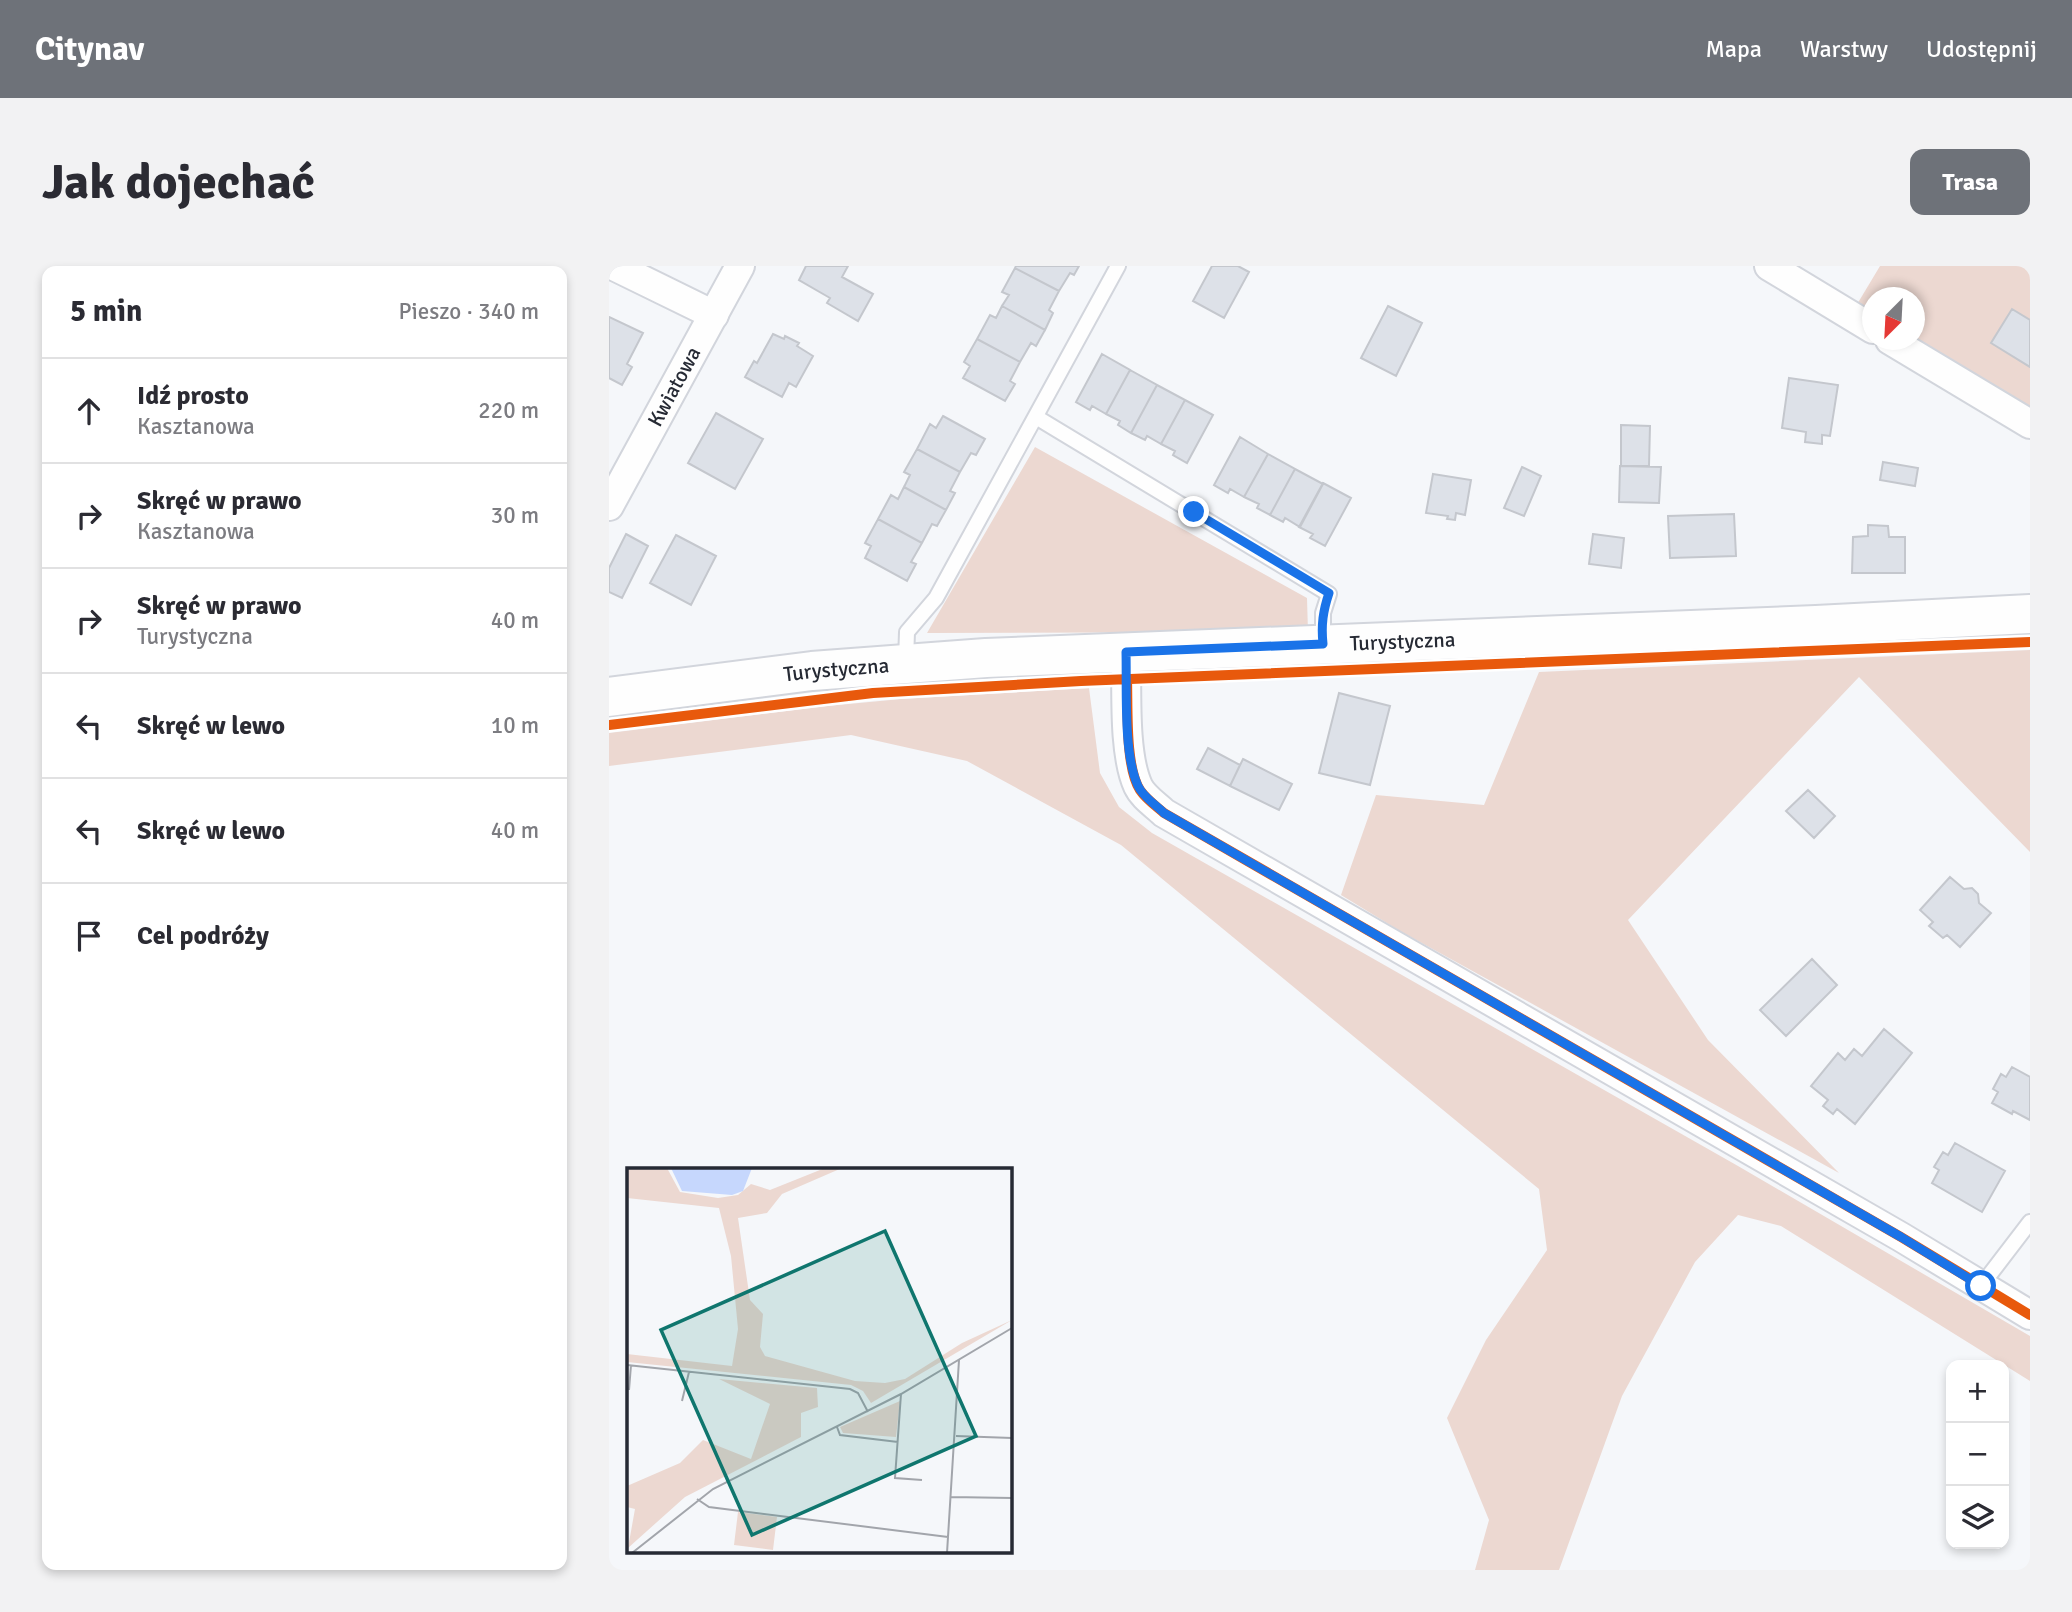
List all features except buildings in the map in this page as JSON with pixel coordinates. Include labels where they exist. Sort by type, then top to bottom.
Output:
[{"type":"main road","name":"Turystyczna","points":[[609,697],[812,671],[906,663],[2030,614]]},
{"type":"street","points":[[614,266],[714,315]]},
{"type":"street","name":"Kwiatowa","points":[[609,506],[740,266]]},
{"type":"street","points":[[1769,266],[1862,322]]},
{"type":"street","points":[[1907,350],[2030,424]]},
{"type":"street","points":[[1126,652],[1128,738],[1138,788],[1164,813],[1889,1230],[2030,1315]]},
{"type":"lane","points":[[906,663],[907,632],[936,598],[1118,266]]},
{"type":"lane","points":[[1036,417],[1329,593],[1321,626],[1323,644]]},
{"type":"lane","points":[[1981,1286],[2030,1222]]},
{"type":"shaded area","points":[[1880,266],[2030,266],[2030,411],[1925,346],[1925,287],[1867,287]]},
{"type":"shaded area","points":[[1862,296],[1862,310],[1856,306]]},
{"type":"shaded area","points":[[1035,447],[1307,598],[1308,632],[927,633]]},
{"type":"shaded area","points":[[2030,650],[2030,852],[1859,677],[1628,920],[1708,1040],[1839,1173],[1400,931],[1341,895],[1376,795],[1484,805],[1539,672]]},
{"type":"shaded area","points":[[1089,688],[1100,773],[1119,807],[1152,833],[1738,1166],[2030,1336],[2030,1381],[2009,1368],[2009,1360],[1996,1360],[1781,1226],[1738,1215],[1695,1262],[1622,1396],[1559,1570],[1475,1570],[1489,1520],[1447,1418],[1486,1340],[1547,1250],[1539,1189],[1121,845],[967,761],[851,735],[609,766],[609,733],[901,699]]},
{"type":"cycle path","points":[[609,725],[873,693],[1081,681],[2030,642]]},
{"type":"cycle path","points":[[1127,679],[1128,736],[1135,780],[1142,793],[1164,813],[1901,1237],[2030,1315]]},
{"type":"route","points":[[1194,512],[1329,593],[1321,626],[1323,644],[1126,652],[1128,738],[1138,788],[1145,796],[1164,813],[1901,1237],[1981,1286]]}]
